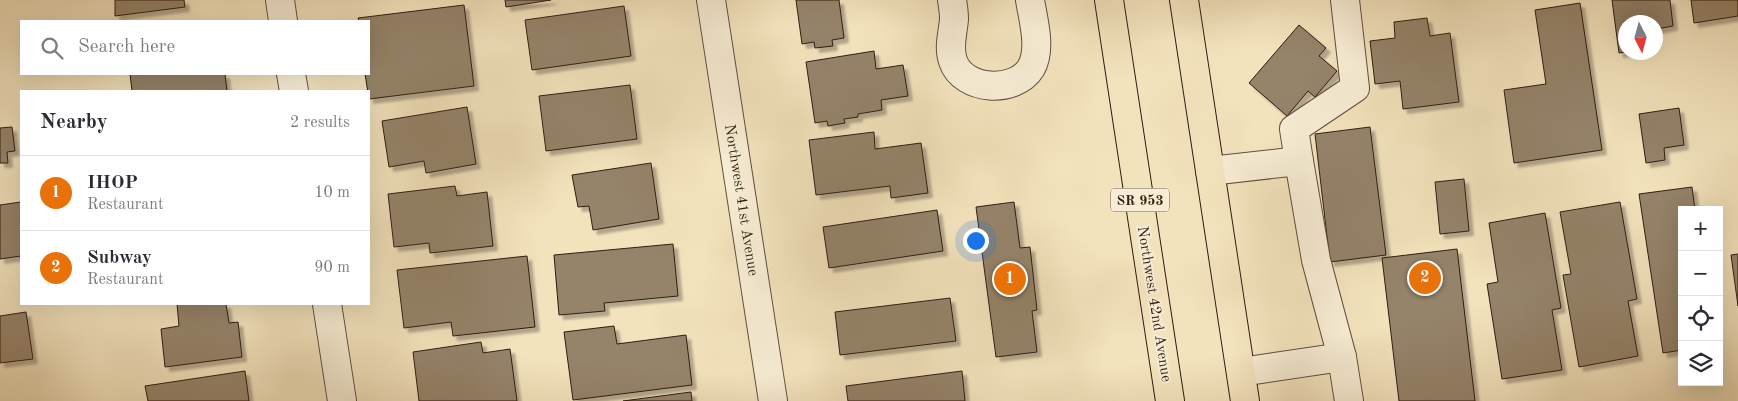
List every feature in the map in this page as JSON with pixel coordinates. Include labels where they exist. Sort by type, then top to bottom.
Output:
[{"type":"main road","name":"Northwest 42nd Avenue","points":[[1108,0],[1170,401]]},
{"type":"main road","points":[[1184,0],[1245,401]]},
{"type":"street","points":[[280,0],[283,20]]},
{"type":"street","name":"Northwest 41st Avenue","points":[[711,0],[773,401]]},
{"type":"street","points":[[952,0],[954,18],[951,43],[953,61],[962,76],[976,84],[1001,86],[1020,79],[1032,67],[1036,51],[1030,0]]},
{"type":"street","points":[[1345,0],[1355,88],[1294,129],[1316,260],[1342,357],[1349,401]]},
{"type":"street","points":[[291,75],[294,90]]},
{"type":"street","points":[[1210,171],[1299,161]]},
{"type":"street","points":[[327,305],[342,401]]},
{"type":"street","points":[[1241,372],[1342,357]]},
{"type":"building","points":[[115,0],[184,0],[185,7],[115,16]]},
{"type":"building","points":[[505,0],[551,0],[506,7]]},
{"type":"building","points":[[796,0],[839,0],[844,38],[832,40],[833,46],[815,48],[814,42],[802,44]]},
{"type":"building","points":[[1612,0],[1670,0],[1673,26],[1663,28],[1663,15],[1618,15],[1618,45]]},
{"type":"building","points":[[1691,0],[1738,0],[1738,16],[1694,23]]},
{"type":"building","points":[[1580,3],[1602,150],[1514,163],[1504,90],[1546,84],[1535,10]]},
{"type":"building","points":[[464,5],[474,86],[370,99],[370,90],[368,90],[365,75],[370,75],[370,20],[359,20],[358,18]]},
{"type":"building","points":[[624,6],[631,56],[532,70],[525,20]]},
{"type":"building","points":[[1427,18],[1430,36],[1450,33],[1459,102],[1403,109],[1400,81],[1375,84],[1370,41],[1395,38],[1394,22]]},
{"type":"building","points":[[1299,25],[1326,48],[1319,56],[1337,71],[1315,97],[1308,91],[1287,116],[1249,83]]},
{"type":"building","points":[[874,51],[876,69],[903,65],[908,96],[881,100],[882,110],[858,114],[858,117],[844,119],[845,123],[828,126],[827,121],[815,123],[806,62]]},
{"type":"building","points":[[130,75],[225,75],[227,90],[132,90]]},
{"type":"building","points":[[630,85],[637,139],[546,151],[539,96]]},
{"type":"building","points":[[467,107],[476,164],[426,173],[424,161],[389,167],[382,121]]},
{"type":"building","points":[[1679,108],[1684,145],[1664,148],[1665,160],[1646,163],[1639,114]]},
{"type":"building","points":[[12,127],[15,151],[7,152],[8,163],[0,163],[0,128]]},
{"type":"building","points":[[1370,127],[1386,255],[1330,262],[1315,134]]},
{"type":"building","points":[[874,132],[875,149],[921,143],[928,193],[891,198],[890,186],[816,195],[809,140]]},
{"type":"building","points":[[651,163],[659,219],[593,230],[589,206],[578,207],[572,175]]},
{"type":"building","points":[[1464,179],[1469,231],[1440,234],[1435,182]]},
{"type":"building","points":[[455,186],[457,196],[487,192],[493,246],[430,253],[429,243],[394,247],[388,194]]},
{"type":"building","points":[[1692,187],[1694,206],[1678,206],[1678,351],[1663,353],[1639,194]]},
{"type":"building","points":[[20,202],[20,256],[0,259],[0,205]]},
{"type":"building","points":[[1014,202],[1020,248],[1030,247],[1037,310],[1032,311],[1037,352],[996,357],[976,207]]},
{"type":"building","points":[[1620,202],[1637,299],[1628,301],[1638,356],[1579,367],[1563,275],[1571,274],[1560,212]]},
{"type":"building","points":[[937,210],[943,251],[829,268],[823,227]]},
{"type":"building","points":[[1545,213],[1561,308],[1552,310],[1562,370],[1502,379],[1487,284],[1498,282],[1489,223]]},
{"type":"building","points":[[673,244],[678,296],[604,303],[605,311],[559,315],[554,255]]},
{"type":"building","points":[[1457,249],[1475,401],[1399,401],[1382,258]]},
{"type":"building","points":[[1738,254],[1738,306],[1731,255]]},
{"type":"building","points":[[527,256],[535,327],[453,336],[451,322],[404,328],[397,270]]},
{"type":"building","points":[[950,298],[956,341],[840,355],[835,312]]},
{"type":"building","points":[[177,305],[226,305],[229,323],[238,322],[242,357],[165,367],[161,329],[179,326]]},
{"type":"building","points":[[26,312],[33,359],[0,363],[0,316]]},
{"type":"building","points":[[614,326],[617,344],[686,335],[692,385],[573,400],[564,332]]},
{"type":"building","points":[[481,342],[483,353],[510,349],[517,401],[419,401],[413,352]]},
{"type":"building","points":[[245,371],[249,401],[148,401],[145,386]]},
{"type":"building","points":[[962,371],[965,401],[848,401],[846,386]]},
{"type":"building","points":[[691,392],[692,401],[623,401]]},
{"type":"place","name":"Subway","points":[[1425,278]]},
{"type":"place","name":"IHOP","points":[[1010,279]]}]
